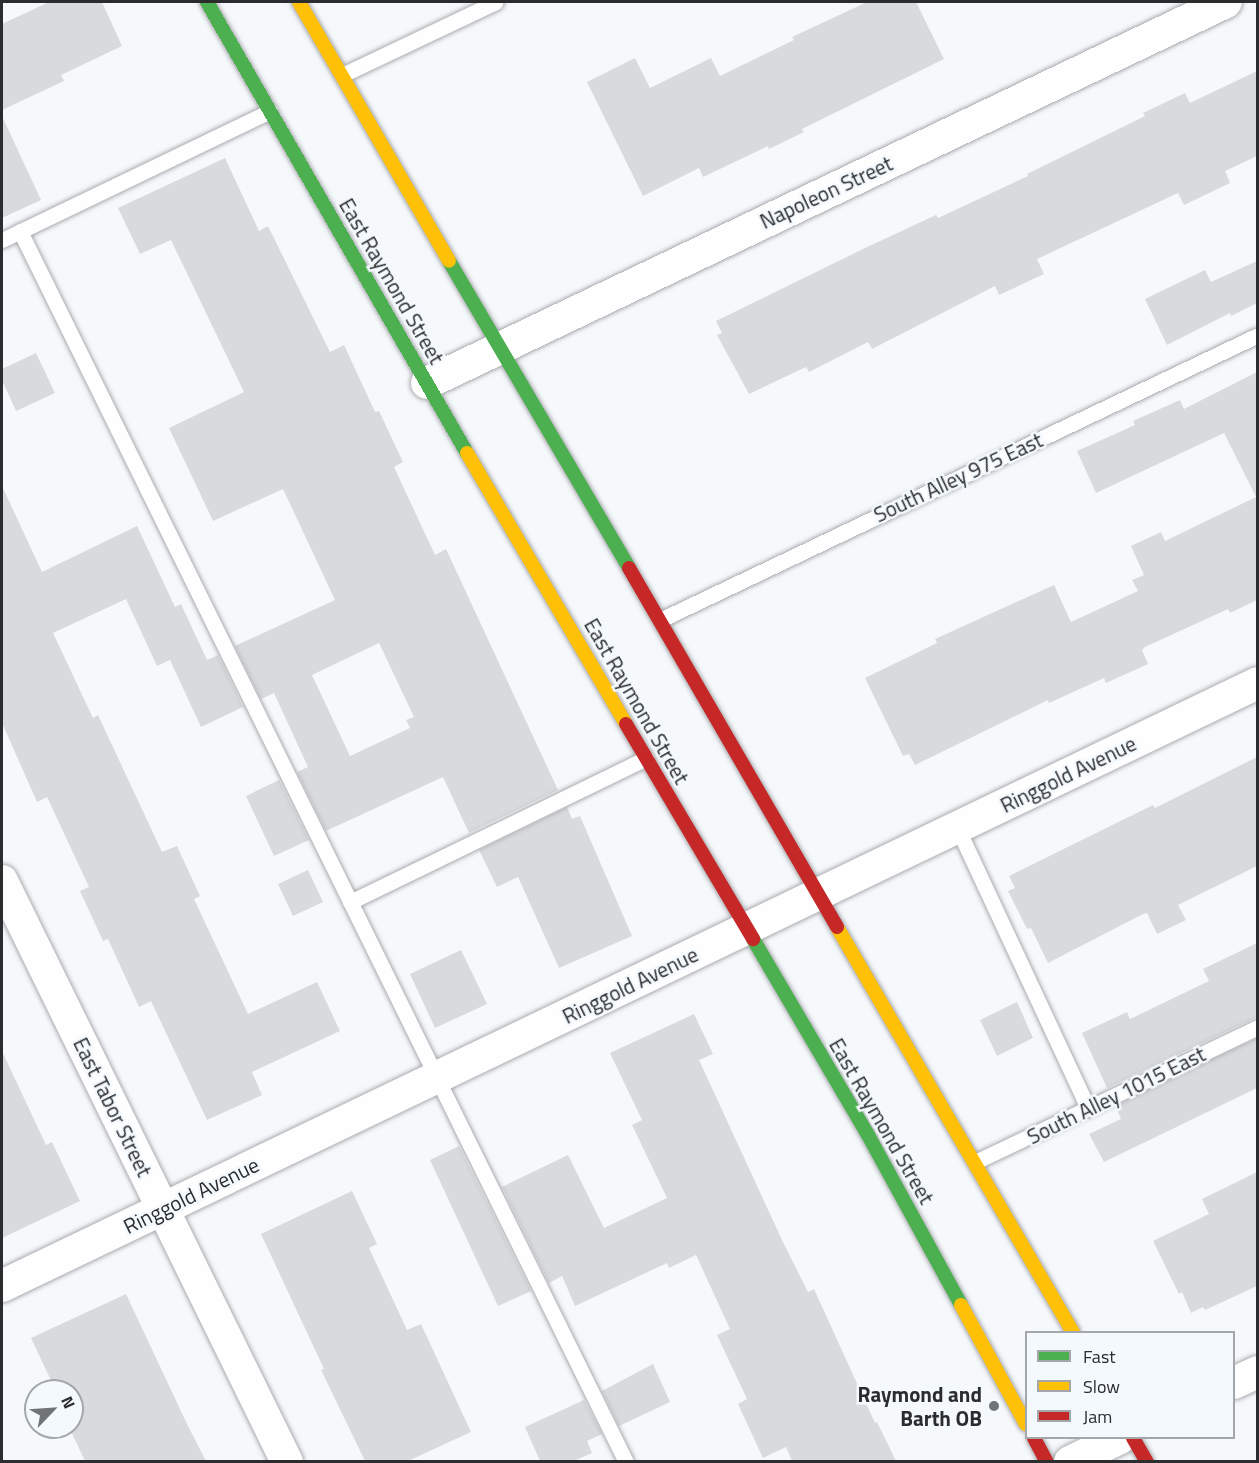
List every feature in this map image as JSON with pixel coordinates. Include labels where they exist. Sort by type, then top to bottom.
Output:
[{"type":"main road","name":"East Raymond Street","points":[[207,2],[746,930],[868,1134],[1025,1422]]},
{"type":"main road","points":[[299,2],[1072,1331]]},
{"type":"main road","points":[[1035,1439],[1047,1461]]},
{"type":"main road","points":[[1134,1439],[1147,1461]]},
{"type":"street","name":"Napoleon Street","points":[[427,383],[1226,2]]},
{"type":"street","name":"Ringgold Avenue","points":[[2,1286],[1257,683]]},
{"type":"street","name":"East Tabor Street","points":[[2,881],[287,1461]]},
{"type":"street","points":[[1235,1382],[1257,1372]]},
{"type":"street","points":[[1070,1461],[1116,1439]]},
{"type":"lane","points":[[342,75],[496,2]]},
{"type":"lane","points":[[2,240],[270,111]]},
{"type":"lane","points":[[20,231],[626,1461]]},
{"type":"lane","name":"South Alley 975 East","points":[[660,620],[1257,335]]},
{"type":"lane","points":[[350,902],[646,758]]},
{"type":"lane","points":[[957,827],[1088,1108]]},
{"type":"lane","name":"South Alley 1015 East","points":[[975,1162],[1257,1027]]},
{"type":"building","points":[[49,2],[102,2],[122,46],[61,75],[64,81],[2,110],[2,24]]},
{"type":"building","points":[[867,2],[916,2],[944,59],[802,129],[804,132],[769,149],[768,146],[703,177],[699,168],[643,196],[587,82],[635,58],[650,88],[711,58],[720,76],[794,40],[792,37]]},
{"type":"building","points":[[1257,71],[1257,156],[1225,171],[1230,183],[1184,205],[1178,193],[1037,259],[1044,274],[999,295],[995,286],[872,349],[868,342],[809,372],[806,367],[749,394],[717,335],[722,333],[716,321],[936,215],[938,218],[1028,176],[1027,174],[1145,116],[1143,113],[1185,93],[1190,103]]},
{"type":"building","points":[[2,116],[41,200],[2,218]]},
{"type":"building","points":[[225,158],[259,231],[268,226],[330,352],[344,345],[375,412],[379,411],[403,462],[394,467],[435,555],[446,549],[558,790],[469,833],[443,777],[326,831],[297,772],[308,767],[274,693],[261,699],[235,646],[335,600],[283,489],[213,521],[169,428],[244,392],[171,240],[140,254],[118,208]],"holes":[[[379,643],[414,717],[406,720],[410,728],[350,756],[312,675]]]},
{"type":"building","points":[[1257,261],[1257,303],[1231,316],[1230,313],[1167,345],[1145,299],[1205,270],[1211,282]]},
{"type":"building","points":[[36,353],[55,393],[16,411],[2,380],[2,369]]},
{"type":"building","points":[[1257,372],[1257,600],[1230,613],[1228,609],[1145,647],[1142,650],[1148,664],[1106,683],[1104,678],[1049,703],[1048,700],[915,765],[909,754],[903,756],[865,678],[937,643],[935,639],[1054,585],[1071,622],[1138,591],[1132,580],[1144,575],[1131,546],[1161,532],[1165,541],[1256,497],[1224,433],[1096,493],[1077,451],[1135,425],[1133,421],[1180,400],[1184,409]]},
{"type":"building","points":[[2,486],[42,572],[137,526],[175,607],[181,604],[207,660],[218,655],[243,707],[201,727],[170,660],[157,666],[126,599],[53,633],[93,718],[98,715],[162,852],[177,846],[200,896],[194,899],[248,1014],[317,982],[340,1031],[252,1072],[262,1095],[207,1120],[151,1001],[139,1007],[108,939],[103,941],[80,891],[89,887],[47,797],[37,802],[2,723]]},
{"type":"building","points":[[1257,757],[1257,866],[1178,905],[1186,920],[1157,934],[1147,913],[1143,914],[1048,963],[1031,928],[1027,929],[1008,891],[1015,888],[1009,876],[1153,805],[1155,808]]},
{"type":"building","points":[[279,780],[309,840],[274,856],[246,796]]},
{"type":"building","points":[[567,807],[572,819],[580,816],[632,936],[559,968],[518,877],[497,887],[479,850]]},
{"type":"building","points":[[308,870],[323,902],[293,916],[278,884]]},
{"type":"building","points":[[1257,943],[1257,1017],[1107,1088],[1082,1033],[1127,1012],[1130,1019],[1209,981],[1203,969]]},
{"type":"building","points":[[461,950],[487,1004],[435,1028],[410,974]]},
{"type":"building","points":[[1017,1002],[1033,1038],[997,1056],[980,1020]]},
{"type":"building","points":[[694,1014],[713,1054],[699,1060],[782,1240],[808,1292],[814,1289],[875,1423],[877,1422],[896,1461],[792,1461],[786,1447],[763,1458],[738,1404],[747,1399],[717,1335],[730,1329],[696,1255],[669,1268],[667,1263],[575,1306],[562,1276],[549,1283],[502,1187],[568,1155],[604,1228],[667,1198],[632,1125],[642,1120],[610,1053]]},
{"type":"building","points":[[1257,1038],[1257,1088],[1104,1162],[1089,1134],[1121,1119],[1115,1106]]},
{"type":"building","points":[[2,1051],[46,1145],[52,1142],[80,1201],[2,1238]]},
{"type":"building","points":[[459,1146],[531,1291],[498,1306],[430,1160]]},
{"type":"building","points":[[1257,1172],[1257,1286],[1205,1310],[1203,1307],[1191,1313],[1182,1292],[1179,1294],[1153,1241],[1209,1214],[1202,1199]]},
{"type":"building","points":[[352,1191],[377,1244],[369,1248],[407,1330],[421,1324],[471,1432],[408,1461],[365,1461],[321,1370],[324,1369],[261,1234]]},
{"type":"building","points":[[126,1294],[206,1461],[85,1461],[75,1439],[84,1439],[84,1379],[50,1379],[31,1338]]},
{"type":"building","points":[[653,1364],[670,1402],[619,1426],[602,1391]]},
{"type":"building","points":[[584,1400],[602,1434],[587,1441],[592,1453],[574,1461],[540,1461],[525,1427]]},
{"type":"traffic: fast","points":[[207,2],[467,453]]},
{"type":"traffic: fast","points":[[449,261],[629,568]]},
{"type":"traffic: fast","points":[[753,939],[868,1135],[961,1305]]},
{"type":"traffic: slow","points":[[299,2],[449,261]]},
{"type":"traffic: slow","points":[[467,453],[626,724]]},
{"type":"traffic: slow","points":[[837,927],[1072,1331]]},
{"type":"traffic: slow","points":[[961,1305],[1025,1422]]},
{"type":"traffic: jam","points":[[629,568],[837,927]]},
{"type":"traffic: jam","points":[[626,724],[753,939]]},
{"type":"traffic: jam","points":[[1035,1439],[1047,1462]]},
{"type":"traffic: jam","points":[[1134,1439],[1147,1462]]},
{"type":"place","name":"Raymond and Barth OB","points":[[994,1406]]}]
